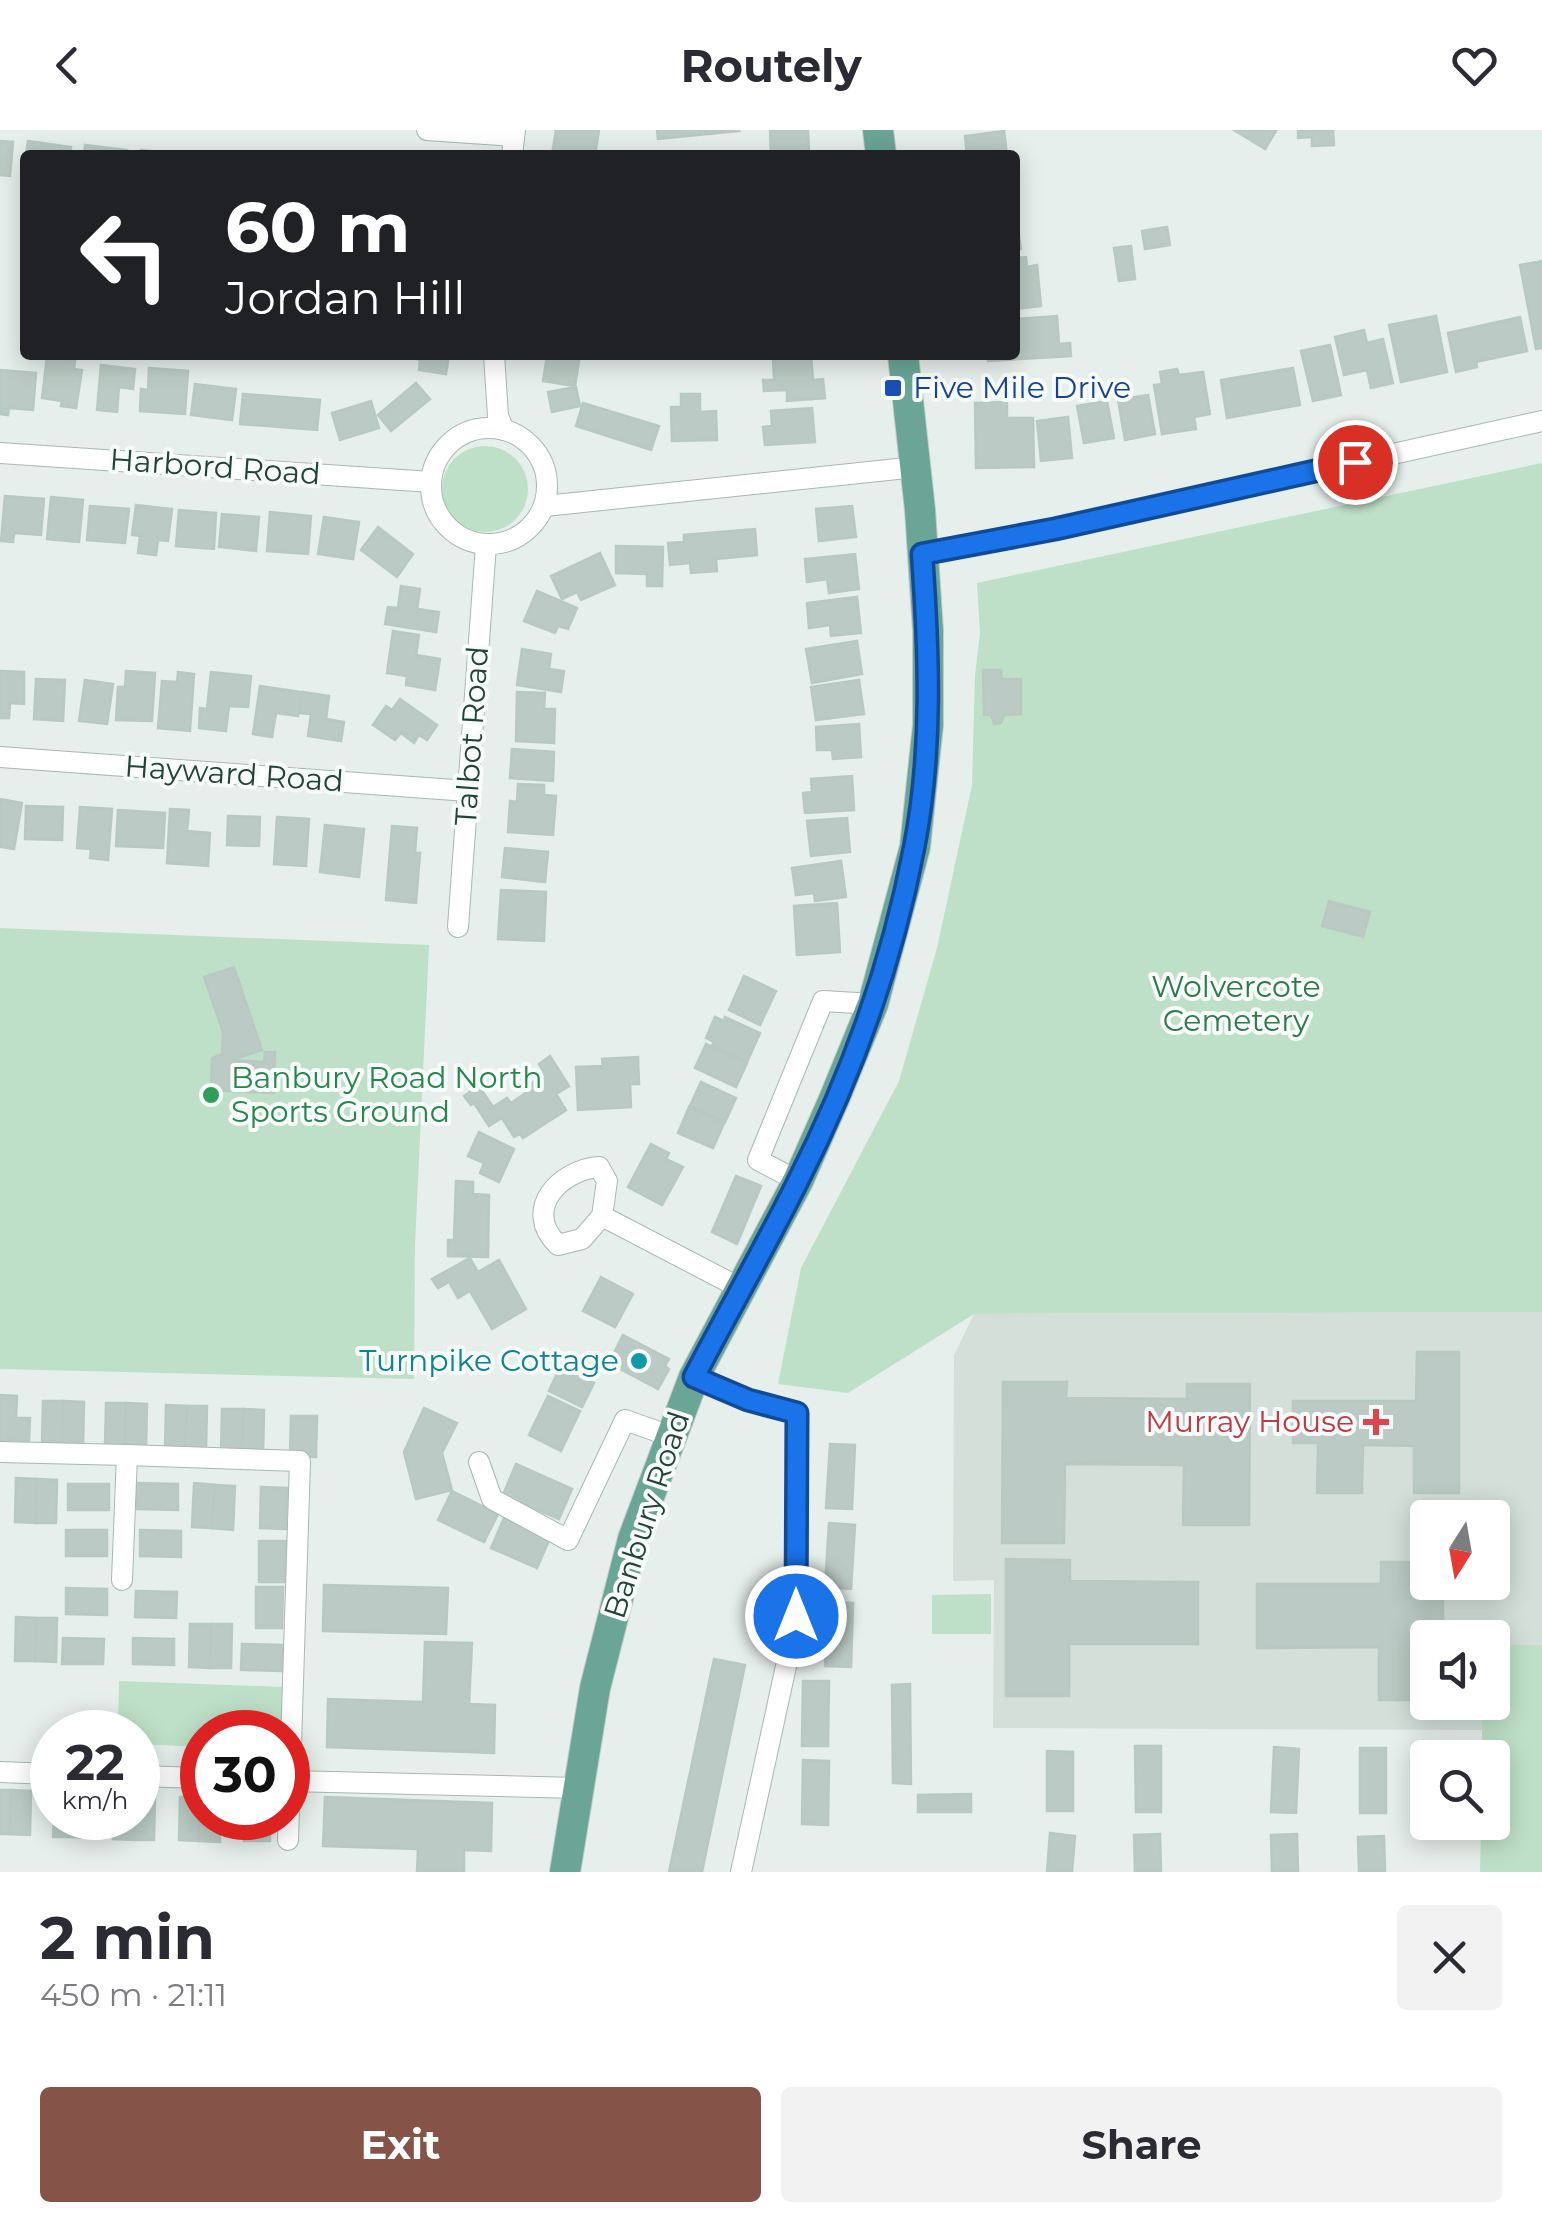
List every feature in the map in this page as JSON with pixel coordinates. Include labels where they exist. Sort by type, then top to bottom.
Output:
[{"type":"main road","name":"Banbury Road","points":[[565,1872],[599,1669],[633,1539],[694,1377],[798,1181],[873,1004],[917,830],[928,725],[928,632],[905,360]]},
{"type":"street","points":[[426,130],[514,140]]},
{"type":"street","points":[[494,360],[498,416],[504,430]]},
{"type":"street","points":[[922,554],[1055,529],[1542,421]]},
{"type":"street","points":[[476,430],[504,430],[524,439],[538,455],[548,482],[544,506],[524,534],[506,542],[486,544],[461,538],[446,526],[436,510],[430,482],[440,455],[456,438],[476,430]]},
{"type":"street","name":"Harbord Road","points":[[0,453],[430,482]]},
{"type":"street","points":[[544,506],[916,467]]},
{"type":"street","name":"Talbot Road","points":[[458,927],[486,544]]},
{"type":"street","name":"Hayward Road","points":[[0,758],[468,791]]},
{"type":"street","points":[[798,1181],[758,1160],[823,1001],[873,1004]]},
{"type":"street","points":[[602,1216],[740,1288]]},
{"type":"street","points":[[694,1377],[748,1400],[797,1413],[796,1616],[741,1872]]},
{"type":"street","points":[[478,1462],[492,1499],[568,1540],[625,1420],[670,1436]]},
{"type":"street","points":[[0,1452],[300,1461],[291,1710]]},
{"type":"street","points":[[122,1580],[126,1455]]},
{"type":"street","points":[[0,1772],[30,1773]]},
{"type":"street","points":[[310,1781],[578,1788]]},
{"type":"shaded area","points":[[1542,1312],[1542,1645],[1510,1645],[1510,1620],[1410,1620],[1410,1720],[1482,1720],[1482,1730],[993,1728],[994,1580],[953,1581],[954,1355],[974,1314]]},
{"type":"green space","points":[[485,446],[515,459],[528,489],[515,519],[485,532],[455,519],[442,489],[455,459]]},
{"type":"green space","name":"Wolvercote Cemetery","points":[[1542,463],[1542,1312],[974,1314],[848,1393],[778,1384],[801,1268],[899,1081],[937,948],[972,785],[980,633],[977,583]]},
{"type":"green space","name":"Banbury Road North Sports Ground","points":[[0,928],[429,945],[415,1245],[414,1379],[0,1369]]},
{"type":"green space","points":[[991,1594],[991,1634],[932,1634],[932,1595]]},
{"type":"green space","points":[[1510,1645],[1542,1645],[1542,1872],[1480,1872],[1481,1840],[1510,1840],[1510,1740],[1482,1740],[1482,1720],[1510,1720]]},
{"type":"green space","points":[[119,1681],[286,1687],[285,1710],[180,1710],[180,1746],[160,1745],[160,1710],[118,1710]]},
{"type":"building","points":[[556,130],[599,130],[596,150],[553,150]]},
{"type":"building","points":[[657,130],[738,130],[739,131],[658,139]]},
{"type":"building","points":[[770,130],[808,130],[809,150],[771,150]]},
{"type":"building","points":[[1234,130],[1274,130],[1276,131],[1265,149]]},
{"type":"building","points":[[1298,130],[1333,130],[1334,145],[1312,146],[1312,137],[1298,138]]},
{"type":"building","points":[[1004,131],[1006,150],[966,150],[965,136]]},
{"type":"building","points":[[0,141],[13,142],[10,176],[0,175]]},
{"type":"building","points":[[28,141],[71,147],[71,150],[27,150]]},
{"type":"building","points":[[85,145],[127,150],[84,150]]},
{"type":"building","points":[[1167,227],[1170,245],[1145,249],[1142,231]]},
{"type":"building","points":[[1131,246],[1135,279],[1119,281],[1114,248]]},
{"type":"building","points":[[1026,257],[1027,267],[1037,265],[1041,306],[1020,308],[1020,258]]},
{"type":"building","points":[[1542,261],[1542,348],[1536,349],[1520,265]]},
{"type":"building","points":[[1057,316],[1059,344],[1070,343],[1071,356],[1020,359],[1020,319]]},
{"type":"building","points":[[1436,316],[1447,372],[1401,382],[1389,325]]},
{"type":"building","points":[[1520,317],[1527,351],[1476,362],[1477,367],[1456,372],[1448,333]]},
{"type":"building","points":[[1364,330],[1367,343],[1383,339],[1393,383],[1371,388],[1367,370],[1344,375],[1335,337]]},
{"type":"building","points":[[1330,345],[1341,395],[1313,401],[1301,351]]},
{"type":"building","points":[[47,360],[75,360],[74,369],[82,370],[76,408],[42,398]]},
{"type":"building","points":[[420,360],[448,360],[446,374],[419,370]]},
{"type":"building","points":[[546,360],[579,360],[575,386],[543,381]]},
{"type":"building","points":[[773,360],[811,360],[813,380],[823,379],[825,398],[787,401],[787,390],[764,391],[763,380],[774,380]]},
{"type":"building","points":[[101,365],[135,369],[133,389],[119,387],[117,412],[97,410]]},
{"type":"building","points":[[149,368],[188,371],[185,414],[140,411],[141,389],[148,390]]},
{"type":"building","points":[[1293,368],[1300,405],[1227,418],[1221,380]]},
{"type":"building","points":[[1177,369],[1179,375],[1203,372],[1210,414],[1194,417],[1196,429],[1162,434],[1154,385],[1162,384],[1160,372]]},
{"type":"building","points":[[0,370],[36,373],[33,410],[9,408],[8,415],[0,414]]},
{"type":"building","points":[[416,383],[430,399],[391,431],[378,415]]},
{"type":"building","points":[[195,384],[236,389],[232,420],[191,415]]},
{"type":"building","points":[[576,387],[580,406],[552,412],[548,392]]},
{"type":"building","points":[[243,394],[320,400],[317,430],[240,424]]},
{"type":"building","points":[[681,394],[700,394],[700,412],[716,411],[717,440],[672,441],[671,407],[681,407]]},
{"type":"building","points":[[1148,395],[1155,434],[1125,440],[1118,400]]},
{"type":"building","points":[[371,401],[379,428],[340,440],[332,413]]},
{"type":"building","points":[[1107,401],[1114,438],[1084,443],[1077,406]]},
{"type":"building","points":[[1007,402],[1007,418],[1033,418],[1034,467],[976,468],[975,403]]},
{"type":"building","points":[[583,403],[659,426],[651,450],[576,426]]},
{"type":"building","points":[[812,408],[815,442],[765,445],[763,427],[772,426],[771,411]]},
{"type":"building","points":[[1068,417],[1072,458],[1041,461],[1037,421]]},
{"type":"building","points":[[5,496],[44,499],[41,535],[14,533],[13,542],[1,541]]},
{"type":"building","points":[[51,497],[83,500],[79,542],[47,539]]},
{"type":"building","points":[[136,505],[172,509],[168,541],[158,540],[156,555],[138,553],[140,536],[132,535]]},
{"type":"building","points":[[90,506],[129,509],[125,543],[87,540]]},
{"type":"building","points":[[852,506],[856,537],[819,541],[816,509]]},
{"type":"building","points":[[179,510],[216,513],[214,549],[176,546]]},
{"type":"building","points":[[270,512],[311,516],[308,554],[267,551]]},
{"type":"building","points":[[222,514],[259,517],[256,551],[219,547]]},
{"type":"building","points":[[324,517],[359,522],[353,559],[318,554]]},
{"type":"building","points":[[378,527],[413,554],[397,577],[361,550]]},
{"type":"building","points":[[755,529],[757,555],[716,559],[717,571],[691,573],[690,563],[670,565],[668,543],[684,542],[684,535]]},
{"type":"building","points":[[616,546],[663,547],[662,586],[647,586],[647,574],[616,573]]},
{"type":"building","points":[[600,553],[615,585],[581,600],[577,592],[562,599],[551,576]]},
{"type":"building","points":[[855,554],[859,589],[829,593],[827,579],[807,582],[805,559]]},
{"type":"building","points":[[401,586],[420,589],[417,609],[439,612],[436,632],[385,624],[388,607],[398,608]]},
{"type":"building","points":[[537,591],[577,608],[568,629],[558,626],[555,633],[524,621]]},
{"type":"building","points":[[857,597],[861,633],[831,636],[830,625],[809,628],[807,603]]},
{"type":"building","points":[[393,631],[419,635],[416,655],[440,659],[435,690],[406,685],[407,676],[387,673]]},
{"type":"building","points":[[857,641],[862,674],[812,683],[806,649]]},
{"type":"building","points":[[522,649],[551,654],[549,669],[564,671],[561,692],[517,685]]},
{"type":"building","points":[[983,670],[1001,670],[1002,679],[1021,679],[1021,714],[1004,715],[1001,723],[994,724],[991,715],[984,715]]},
{"type":"building","points":[[0,671],[24,672],[24,704],[10,703],[9,718],[0,718]]},
{"type":"building","points":[[126,671],[155,673],[152,721],[116,720],[118,687],[125,687]]},
{"type":"building","points":[[178,672],[194,674],[190,731],[158,728],[162,681],[177,682]]},
{"type":"building","points":[[211,672],[251,676],[248,707],[229,706],[226,731],[199,728],[200,708],[207,709]]},
{"type":"building","points":[[36,679],[65,680],[63,721],[34,719]]},
{"type":"building","points":[[85,680],[113,684],[107,724],[79,721]]},
{"type":"building","points":[[859,680],[864,714],[816,720],[811,687]]},
{"type":"building","points":[[260,686],[301,692],[298,716],[276,713],[272,737],[253,734]]},
{"type":"building","points":[[303,692],[329,696],[326,719],[344,722],[341,741],[308,736],[311,714],[300,713]]},
{"type":"building","points":[[517,692],[545,693],[544,709],[555,709],[554,743],[516,741]]},
{"type":"building","points":[[400,699],[437,725],[427,740],[419,735],[414,743],[401,733],[395,740],[373,725],[386,706],[392,710]]},
{"type":"building","points":[[859,724],[861,757],[833,759],[832,750],[817,750],[816,727]]},
{"type":"building","points":[[512,749],[554,752],[553,781],[510,778]]},
{"type":"building","points":[[852,776],[854,810],[805,813],[803,793],[812,792],[811,779]]},
{"type":"building","points":[[518,784],[544,785],[544,795],[556,796],[553,835],[508,832],[510,801],[517,802]]},
{"type":"building","points":[[0,799],[22,803],[14,849],[1,847]]},
{"type":"building","points":[[26,806],[63,807],[62,840],[25,839]]},
{"type":"building","points":[[80,807],[112,809],[108,860],[90,858],[91,849],[77,848]]},
{"type":"building","points":[[170,809],[189,810],[187,831],[210,833],[208,866],[167,863]]},
{"type":"building","points":[[118,810],[165,813],[163,848],[116,846]]},
{"type":"building","points":[[228,816],[260,817],[259,846],[227,845]]},
{"type":"building","points":[[277,817],[309,819],[306,866],[274,864]]},
{"type":"building","points":[[847,818],[850,852],[811,856],[807,821]]},
{"type":"building","points":[[325,825],[364,829],[359,877],[320,872]]},
{"type":"building","points":[[392,826],[417,828],[415,853],[420,853],[416,903],[386,900]]},
{"type":"building","points":[[505,848],[548,852],[545,882],[502,877]]},
{"type":"building","points":[[841,861],[846,897],[815,901],[814,893],[796,895],[792,868]]},
{"type":"building","points":[[501,890],[546,892],[544,941],[498,939]]},
{"type":"building","points":[[1329,901],[1370,912],[1363,937],[1322,926]]},
{"type":"building","points":[[837,903],[840,952],[797,955],[794,906]]},
{"type":"building","points":[[234,967],[262,1050],[232,1060],[264,1062],[265,1052],[275,1052],[274,1093],[211,1090],[212,1058],[222,1054],[223,1032],[204,977]]},
{"type":"building","points":[[744,976],[776,991],[760,1025],[729,1010]]},
{"type":"building","points":[[715,1017],[724,1021],[725,1017],[760,1033],[747,1062],[712,1046],[714,1042],[706,1038]]},
{"type":"building","points":[[706,1044],[747,1063],[736,1087],[695,1068]]},
{"type":"building","points":[[550,1056],[569,1086],[556,1094],[566,1110],[523,1138],[520,1134],[514,1137],[502,1118],[489,1126],[474,1103],[471,1105],[464,1096],[479,1086],[493,1107],[507,1098],[511,1103],[545,1074],[539,1064]]},
{"type":"building","points":[[638,1057],[639,1084],[630,1084],[631,1107],[578,1110],[576,1067],[603,1066],[602,1059]]},
{"type":"building","points":[[701,1082],[736,1098],[725,1122],[690,1106]]},
{"type":"building","points":[[689,1107],[724,1123],[713,1148],[678,1133]]},
{"type":"building","points":[[479,1132],[514,1149],[499,1182],[480,1173],[484,1163],[468,1156]]},
{"type":"building","points":[[651,1144],[669,1153],[666,1159],[683,1167],[662,1205],[628,1187]]},
{"type":"building","points":[[736,1176],[761,1186],[737,1244],[712,1232]]},
{"type":"building","points":[[456,1181],[473,1182],[473,1194],[489,1195],[488,1257],[448,1256],[448,1240],[454,1240]]},
{"type":"building","points":[[470,1258],[478,1272],[499,1260],[526,1309],[492,1329],[470,1291],[458,1298],[449,1282],[438,1288],[432,1279]]},
{"type":"building","points":[[601,1277],[633,1294],[615,1327],[583,1311]]},
{"type":"building","name":"Turnpike Cottage","points":[[623,1335],[669,1359],[665,1366],[669,1369],[658,1389],[609,1363]]},
{"type":"building","name":"Murray House","points":[[1417,1352],[1459,1352],[1459,1493],[1414,1493],[1414,1446],[1363,1445],[1362,1493],[1317,1493],[1318,1443],[1293,1443],[1293,1401],[1416,1401]]},
{"type":"building","points":[[566,1354],[590,1366],[584,1378],[594,1383],[582,1407],[549,1391]]},
{"type":"building","points":[[1003,1382],[1067,1382],[1066,1398],[1187,1399],[1187,1384],[1250,1384],[1249,1525],[1183,1525],[1184,1465],[1065,1464],[1064,1543],[1002,1543]]},
{"type":"building","points":[[0,1395],[17,1396],[16,1418],[30,1418],[29,1441],[0,1440]]},
{"type":"building","points":[[548,1396],[580,1411],[561,1451],[529,1435]]},
{"type":"building","points":[[43,1401],[63,1401],[62,1445],[42,1445]]},
{"type":"building","points":[[63,1401],[84,1402],[83,1445],[62,1445]]},
{"type":"building","points":[[106,1403],[126,1403],[125,1448],[105,1447]]},
{"type":"building","points":[[126,1403],[147,1404],[146,1448],[125,1448]]},
{"type":"building","points":[[166,1405],[187,1406],[185,1450],[165,1449]]},
{"type":"building","points":[[187,1406],[207,1406],[206,1450],[185,1450]]},
{"type":"building","points":[[424,1408],[457,1423],[442,1453],[452,1490],[416,1499],[404,1452]]},
{"type":"building","points":[[222,1409],[243,1409],[242,1454],[221,1453]]},
{"type":"building","points":[[243,1409],[264,1410],[263,1454],[242,1454]]},
{"type":"building","points":[[291,1416],[317,1416],[316,1457],[290,1456]]},
{"type":"building","points":[[830,1444],[855,1445],[852,1509],[826,1508]]},
{"type":"building","points":[[516,1464],[572,1489],[559,1519],[503,1495]]},
{"type":"building","points":[[16,1478],[37,1479],[36,1523],[15,1522]]},
{"type":"building","points":[[37,1479],[57,1480],[56,1523],[36,1523]]},
{"type":"building","points":[[137,1483],[178,1484],[178,1510],[137,1509]]},
{"type":"building","points":[[194,1483],[215,1485],[212,1528],[192,1527]]},
{"type":"building","points":[[68,1484],[109,1484],[109,1510],[68,1510]]},
{"type":"building","points":[[215,1485],[235,1486],[233,1530],[212,1528]]},
{"type":"building","points":[[261,1487],[287,1488],[286,1529],[260,1528]]},
{"type":"building","points":[[452,1491],[498,1514],[484,1542],[438,1520]]},
{"type":"building","points":[[504,1518],[550,1538],[537,1568],[491,1548]]},
{"type":"building","points":[[829,1523],[855,1525],[851,1589],[825,1587]]},
{"type":"building","points":[[66,1530],[107,1530],[107,1556],[66,1556]]},
{"type":"building","points":[[140,1530],[181,1531],[181,1557],[140,1556]]},
{"type":"building","points":[[259,1541],[286,1541],[285,1582],[259,1582]]},
{"type":"building","points":[[1006,1559],[1070,1560],[1070,1581],[1198,1582],[1198,1644],[1069,1644],[1069,1696],[1006,1696]]},
{"type":"building","points":[[1381,1562],[1410,1562],[1410,1600],[1443,1600],[1443,1620],[1410,1620],[1410,1700],[1379,1700],[1379,1647],[1257,1648],[1257,1584],[1381,1584]]},
{"type":"building","points":[[324,1585],[448,1588],[446,1634],[323,1631]]},
{"type":"building","points":[[256,1587],[283,1587],[282,1628],[256,1628]]},
{"type":"building","points":[[66,1588],[107,1589],[107,1615],[66,1614]]},
{"type":"building","points":[[136,1591],[177,1592],[176,1618],[135,1617]]},
{"type":"building","points":[[828,1602],[853,1603],[851,1667],[825,1666]]},
{"type":"building","points":[[16,1617],[36,1618],[35,1661],[15,1661]]},
{"type":"building","points":[[36,1618],[57,1618],[56,1662],[35,1661]]},
{"type":"building","points":[[190,1624],[211,1624],[210,1668],[189,1667]]},
{"type":"building","points":[[211,1624],[232,1624],[231,1668],[210,1668]]},
{"type":"building","points":[[63,1638],[104,1639],[103,1664],[62,1664]]},
{"type":"building","points":[[133,1638],[174,1639],[174,1665],[133,1664]]},
{"type":"building","points":[[425,1642],[472,1643],[469,1704],[495,1705],[494,1753],[327,1747],[328,1699],[423,1702]]},
{"type":"building","points":[[242,1644],[283,1645],[282,1671],[241,1670]]},
{"type":"building","points":[[714,1659],[745,1665],[702,1872],[669,1872]]},
{"type":"building","points":[[803,1681],[829,1681],[828,1746],[802,1746]]},
{"type":"building","points":[[910,1684],[911,1784],[893,1783],[892,1685]]},
{"type":"building","points":[[1135,1746],[1161,1746],[1161,1812],[1136,1812]]},
{"type":"building","points":[[1274,1747],[1299,1749],[1296,1813],[1271,1812]]},
{"type":"building","points":[[1360,1748],[1386,1748],[1386,1813],[1360,1813]]},
{"type":"building","points":[[1047,1751],[1073,1752],[1073,1811],[1047,1811]]},
{"type":"building","points":[[803,1760],[829,1761],[828,1825],[802,1824]]},
{"type":"building","points":[[0,1790],[11,1790],[10,1834],[0,1834]]},
{"type":"building","points":[[11,1790],[30,1791],[30,1835],[10,1834]]},
{"type":"building","points":[[971,1794],[971,1812],[918,1812],[918,1795]]},
{"type":"building","points":[[325,1797],[492,1803],[491,1851],[464,1850],[464,1872],[417,1872],[418,1849],[323,1846]]},
{"type":"building","points":[[1050,1833],[1075,1836],[1072,1872],[1047,1872]]},
{"type":"building","points":[[1160,1834],[1161,1872],[1135,1872],[1134,1835]]},
{"type":"building","points":[[1297,1834],[1298,1872],[1272,1872],[1271,1835]]},
{"type":"building","points":[[1384,1836],[1385,1872],[1359,1872],[1358,1837]]},
{"type":"place","name":"Five Mile Drive","points":[[893,388]]},
{"type":"place","name":"Banbury Road North Sports Ground","points":[[211,1095]]},
{"type":"place","name":"Turnpike Cottage","points":[[639,1361]]},
{"type":"place","name":"Murray House","points":[[1376,1422]]},
{"type":"route","points":[[796,1616],[797,1413],[748,1400],[694,1377],[798,1181],[873,1004],[883,969],[915,847],[928,725],[928,632],[922,554],[1055,529],[1355,462]]}]
